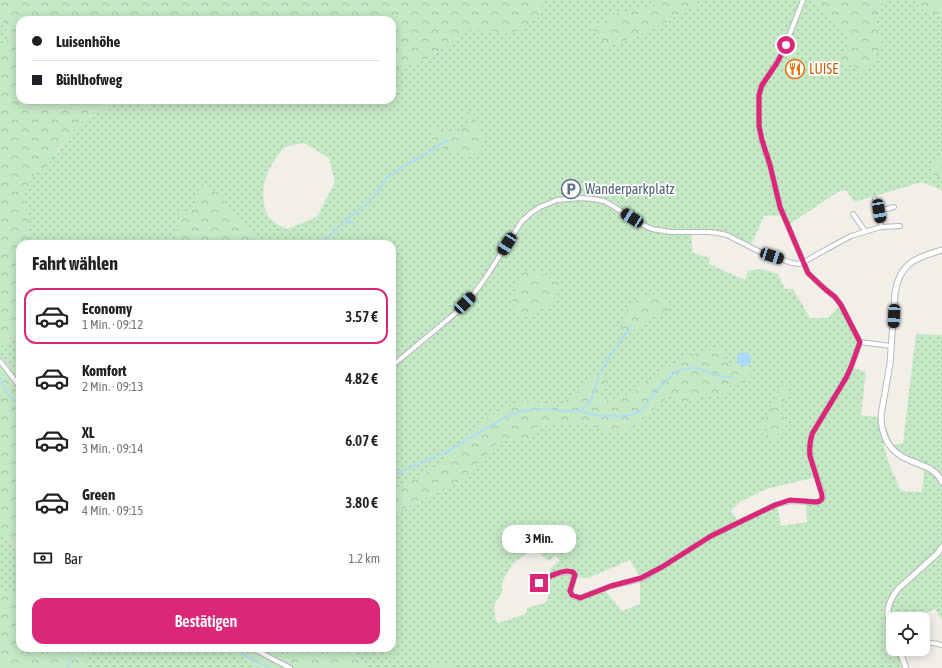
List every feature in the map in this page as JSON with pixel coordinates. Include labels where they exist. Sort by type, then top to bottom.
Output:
[{"type":"street","points":[[535,587],[545,578],[567,571],[573,572],[575,575],[570,591],[572,595],[580,598],[611,586],[641,578],[662,567],[711,536],[775,505],[790,500],[816,502],[822,499],[810,456],[810,441],[812,434],[846,378],[860,342],[841,305],[835,297],[808,273],[780,207],[759,126],[759,95],[762,85],[782,54],[803,0]]},
{"type":"street","points":[[396,363],[458,311],[472,296],[522,221],[530,213],[557,200],[581,198],[604,201],[641,224],[652,229],[670,232],[717,233],[727,236],[762,253],[798,264],[844,240],[865,231],[881,227],[900,226]]},
{"type":"street","points":[[875,199],[879,211],[881,227]]},
{"type":"street","points":[[879,211],[894,207]]},
{"type":"street","points":[[853,214],[865,231]]},
{"type":"street","points":[[942,250],[914,260],[906,266],[896,283],[889,376],[882,416],[882,431],[886,441],[893,450],[909,460],[922,464],[931,469],[942,482]]},
{"type":"street","points":[[860,342],[892,346]]},
{"type":"street","points":[[0,361],[16,383]]},
{"type":"street","points":[[888,612],[892,596],[937,554],[942,547]]},
{"type":"street","points":[[930,643],[942,645]]},
{"type":"street","points":[[260,652],[290,668]]},
{"type":"street","points":[[902,656],[906,668]]},
{"type":"green space","points":[[0,0],[546,0],[542,4],[538,18],[513,34],[470,29],[428,59],[396,70],[396,16],[16,16],[16,104],[111,104],[83,121],[69,136],[44,170],[34,174],[23,194],[28,219],[29,240],[16,240],[16,333],[0,347],[0,45],[10,39],[0,14]]},
{"type":"green space","points":[[546,0],[653,0],[657,6],[609,15],[609,24],[588,25],[607,47],[650,31],[694,6],[699,0],[814,0],[843,30],[850,43],[842,52],[853,63],[859,75],[876,53],[882,40],[877,28],[876,20],[885,0],[917,0],[919,9],[942,15],[942,155],[931,167],[935,177],[942,175],[942,190],[922,182],[854,202],[846,190],[838,192],[790,224],[784,215],[764,216],[752,243],[738,241],[727,235],[691,232],[693,253],[710,258],[709,264],[745,280],[748,271],[761,269],[778,274],[785,289],[793,289],[810,318],[828,318],[839,307],[858,342],[853,368],[866,372],[861,415],[882,418],[893,445],[903,443],[916,334],[942,335],[942,620],[935,609],[928,612],[886,612],[886,656],[899,656],[901,668],[455,668],[438,658],[433,668],[367,668],[353,652],[396,652],[396,518],[401,510],[458,483],[500,441],[528,439],[538,426],[578,423],[624,435],[672,393],[679,405],[704,394],[721,396],[732,383],[754,367],[740,367],[727,362],[720,347],[681,359],[628,395],[595,403],[600,373],[559,407],[525,400],[491,415],[442,463],[396,489],[396,240],[256,240],[230,213],[220,194],[201,182],[193,210],[181,213],[175,240],[29,240],[28,219],[23,194],[34,174],[56,155],[69,136],[83,121],[111,104],[136,104],[143,108],[152,104],[396,104],[396,70],[428,59],[470,29],[513,34],[538,18],[542,4]],"holes":[[[304,143],[329,158],[335,182],[317,217],[287,229],[275,223],[268,215],[265,208],[263,195],[265,180],[271,166],[284,147]],[[883,442],[900,455],[922,464],[924,473],[922,492],[901,491],[889,464]],[[817,477],[822,499],[806,501],[807,522],[781,526],[777,503],[738,521],[731,511],[740,502],[766,489]],[[534,549],[549,561],[555,555],[560,560],[551,568],[549,573],[550,580],[547,602],[527,608],[526,614],[498,623],[495,618],[494,605],[502,593],[502,582],[513,563]],[[630,560],[640,577],[640,604],[622,611],[605,590],[579,596],[573,593],[572,588],[576,576],[588,578]]]},
{"type":"green space","points":[[653,0],[699,0],[694,6],[650,31],[607,47],[588,25],[609,24],[609,15],[656,6]]},
{"type":"green space","points":[[814,0],[885,0],[876,21],[882,40],[882,46],[877,52],[877,60],[866,65],[869,70],[859,75],[853,63],[845,64],[841,60],[842,52],[850,43],[843,30]]},
{"type":"green space","points":[[917,0],[942,0],[942,15],[919,9]]},
{"type":"green space","points":[[0,14],[10,39],[0,45]]},
{"type":"green space","points":[[136,104],[152,104],[143,108]]},
{"type":"green space","points":[[470,111],[474,114],[483,137],[482,146],[475,154],[468,156],[457,151],[448,151],[432,139],[434,126],[450,135],[469,125],[464,112]]},
{"type":"green space","points":[[942,155],[942,175],[935,177],[931,167]]},
{"type":"green space","points":[[201,182],[220,194],[230,213],[256,240],[175,240],[181,213],[193,210]]},
{"type":"green space","points":[[536,271],[558,282],[561,289],[551,303],[551,309],[539,309],[530,316],[523,317],[515,309],[512,297],[523,272]]},
{"type":"green space","points":[[651,292],[668,304],[668,310],[650,319],[636,330],[620,333],[630,303]]},
{"type":"green space","points":[[16,333],[16,382],[0,361],[0,347]]},
{"type":"green space","points":[[720,346],[727,362],[740,367],[754,367],[745,382],[732,383],[721,396],[704,394],[679,405],[671,394],[624,435],[578,423],[538,426],[528,439],[500,441],[458,483],[401,510],[396,518],[396,489],[442,463],[491,415],[525,400],[559,407],[600,373],[609,380],[596,403],[628,395],[681,359]]},
{"type":"green space","points":[[0,361],[16,382],[16,552],[13,545],[0,533]]},
{"type":"green space","points":[[786,385],[790,388],[779,412],[786,418],[787,425],[778,433],[779,439],[772,441],[765,438],[768,430],[758,426],[761,418],[766,418],[773,407],[778,387]]},
{"type":"green space","points":[[0,533],[13,545],[16,552],[16,595],[0,591]]},
{"type":"green space","points":[[0,591],[16,594],[16,652],[86,652],[84,668],[0,668]]},
{"type":"green space","points":[[86,652],[230,652],[237,654],[262,668],[84,668]]},
{"type":"green space","points":[[230,652],[353,652],[367,668],[262,668],[237,654]]},
{"type":"green space","points":[[438,658],[455,668],[433,668]]},
{"type":"water","points":[[744,352],[749,354],[751,359],[749,364],[744,366],[739,364],[737,359],[739,354]]},
{"type":"waterway","points":[[325,240],[375,196],[387,177],[448,140]]},
{"type":"waterway","points":[[345,221],[354,224]]},
{"type":"waterway","points":[[580,411],[591,400],[600,373],[631,326]]},
{"type":"waterway","points":[[396,474],[450,450],[510,415],[535,409],[547,409],[580,411],[597,416],[626,416],[642,410],[657,390],[673,374],[680,370],[697,368],[715,375],[732,377]]},
{"type":"waterway","points":[[0,378],[7,393],[16,402]]},
{"type":"waterway","points":[[239,652],[269,668]]},
{"type":"waterway","points":[[68,668],[71,658]]},
{"type":"place","name":"LUISE","points":[[795,69]]},
{"type":"place","name":"Wanderparkplatz","points":[[571,189]]},
{"type":"route","points":[[539,583],[545,578],[554,574],[567,571],[573,572],[575,575],[570,591],[572,595],[580,598],[611,586],[641,578],[662,567],[711,536],[775,505],[790,500],[816,502],[822,499],[810,456],[810,441],[812,434],[846,378],[860,342],[841,305],[835,297],[808,273],[780,207],[776,186],[762,140],[759,126],[759,95],[762,85],[777,63],[786,45]]}]
